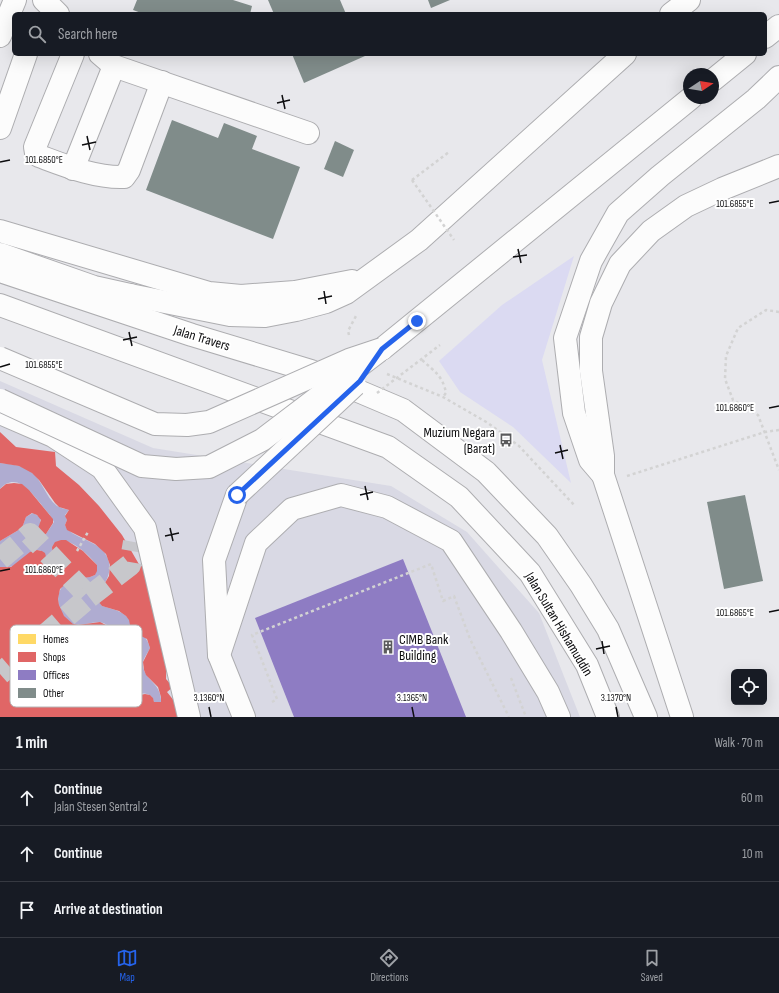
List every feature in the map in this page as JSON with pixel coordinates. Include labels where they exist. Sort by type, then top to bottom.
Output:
[{"type":"main road","points":[[0,36],[15,0]]},
{"type":"main road","points":[[41,12],[44,0],[56,12]]},
{"type":"main road","points":[[767,35],[779,26]]},
{"type":"main road","points":[[0,128],[25,56]]},
{"type":"main road","points":[[72,56],[35,147],[36,153],[39,156],[72,169],[114,177],[124,177],[129,170],[162,82]]},
{"type":"main road","points":[[0,254],[94,287],[230,315],[265,316],[326,302],[346,293],[419,240],[623,56]]},
{"type":"main road","points":[[719,75],[743,56]]},
{"type":"main road","points":[[72,169],[107,60],[162,82],[308,133]]},
{"type":"main road","points":[[613,476],[590,460],[574,413],[565,338],[590,262],[618,213],[660,176],[756,99],[779,77]]},
{"type":"main road","points":[[0,400],[107,460],[142,466],[176,469],[209,467],[262,440],[382,349],[684,104]]},
{"type":"main road","points":[[682,717],[613,476],[603,456],[591,371],[591,337],[601,303],[620,264],[651,231],[686,206],[722,188],[779,166]]},
{"type":"main road","points":[[0,231],[209,293],[241,296],[295,292],[365,279]]},
{"type":"main road","name":"Jalan Travers","points":[[0,271],[192,335],[311,371],[403,410],[486,472],[547,536],[582,585],[608,629],[646,717]]},
{"type":"main road","points":[[130,295],[192,335]]},
{"type":"main road","name":"Jalan Sultan Hishamuddin","points":[[0,304],[388,446],[459,497],[530,573],[587,665],[608,717]]},
{"type":"main road","points":[[0,358],[155,424],[187,425],[209,422],[349,360],[382,349]]},
{"type":"main road","points":[[244,717],[219,655],[214,560],[237,495],[360,381],[382,349]]},
{"type":"main road","points":[[0,413],[56,432]]},
{"type":"main road","points":[[107,460],[128,504],[145,528],[189,717]]},
{"type":"main road","points":[[219,655],[256,543],[292,510],[341,495],[387,507],[451,542],[512,631],[548,692],[559,717]]},
{"type":"main road","points":[[128,504],[134,542]]},
{"type":"path","points":[[449,152],[412,180],[454,240]]},
{"type":"path","points":[[779,312],[766,310],[738,328],[726,356],[725,379],[733,400],[758,415],[779,470]]},
{"type":"path","points":[[349,336],[348,331],[358,313]]},
{"type":"path","points":[[422,360],[444,383],[446,393],[443,397]]},
{"type":"path","points":[[386,374],[443,397],[488,423],[519,446],[575,506]]},
{"type":"path","points":[[613,476],[765,432],[779,430]]},
{"type":"path","points":[[77,551],[88,532]]},
{"type":"path","points":[[272,702],[277,698],[252,635],[431,564],[443,601],[454,596],[470,639],[509,717]]},
{"type":"path","points":[[510,676],[526,717]]},
{"type":"shaded area","points":[[574,256],[542,360],[571,483],[513,427],[460,392],[439,361],[502,305]]},
{"type":"shaded area","points":[[0,381],[153,448],[391,486],[467,532],[539,613],[580,717],[0,717]]},
{"type":"shaded area","points":[[0,463],[23,467],[30,471],[38,479],[57,506],[69,510],[65,515],[67,520],[65,525],[68,530],[99,547],[108,559],[110,566],[109,573],[99,595],[99,601],[102,606],[118,611],[129,618],[135,625],[106,625],[96,622],[75,624],[69,622],[63,616],[58,597],[64,584],[71,580],[95,575],[97,565],[82,550],[69,542],[57,542],[52,547],[53,559],[47,560],[44,553],[40,550],[36,550],[26,555],[13,566],[0,567],[0,541],[22,528],[26,517],[33,513],[40,517],[41,521],[38,532],[43,535],[46,534],[54,522],[37,499],[23,485],[12,482],[6,484],[0,489]]},
{"type":"shaded area","points":[[142,633],[150,648],[143,662],[143,668],[158,690],[161,702],[154,702],[152,697],[142,694]]},
{"type":"building: Homes","points":[[54,707],[67,707],[83,717],[40,717],[40,713],[54,714]]},
{"type":"building: Shops","points":[[0,432],[16,447],[55,452],[56,466],[79,485],[99,506],[122,535],[140,566],[150,567],[167,639],[166,679],[173,687],[167,692],[187,717],[0,717],[0,567],[11,567],[30,552],[37,550],[45,553],[47,560],[53,559],[52,547],[55,542],[61,540],[66,540],[83,551],[97,565],[97,571],[95,575],[90,577],[70,580],[60,589],[58,599],[64,616],[73,624],[78,625],[10,625],[10,707],[142,707],[142,695],[150,695],[154,702],[161,702],[161,697],[158,687],[146,675],[144,670],[143,662],[150,648],[147,639],[142,636],[142,625],[130,625],[126,616],[119,611],[102,606],[98,601],[99,593],[109,576],[110,565],[106,554],[95,544],[67,530],[65,525],[67,520],[65,516],[69,510],[59,507],[55,503],[39,480],[32,473],[19,466],[0,463]]},
{"type":"building: Shops","points":[[6,484],[22,484],[29,490],[53,519],[53,523],[46,534],[43,535],[38,532],[41,520],[37,515],[32,513],[26,517],[22,528],[0,541],[0,489]]},
{"type":"building: Shops","points":[[100,622],[106,625],[78,625]]},
{"type":"building: Offices","points":[[403,559],[466,717],[294,717],[255,618]]},
{"type":"building: Other","points":[[137,0],[233,0],[252,6],[250,12],[138,12],[133,10]]},
{"type":"building: Other","points":[[268,0],[340,0],[345,12],[273,12]]},
{"type":"building: Other","points":[[428,0],[450,0],[431,8]]},
{"type":"building: Other","points":[[293,56],[365,56],[304,83]]},
{"type":"building: Other","points":[[172,120],[218,138],[224,123],[257,136],[252,149],[300,167],[273,239],[146,190]]},
{"type":"building: Other","points":[[335,141],[354,150],[343,177],[324,169]]},
{"type":"building: Other","points":[[745,495],[763,581],[724,589],[707,502]]},
{"type":"tunnel","points":[[0,559],[30,534],[89,597],[57,625]]},
{"type":"tunnel","points":[[89,597],[130,565],[134,542]]},
{"type":"tunnel","points":[[0,674],[10,665]]},
{"type":"place","name":"Muzium Negara (Barat)","points":[[506,440]]},
{"type":"place","name":"CIMB Bank Building","points":[[388,647]]},
{"type":"route","points":[[237,495],[360,381],[382,349],[417,321]]}]
